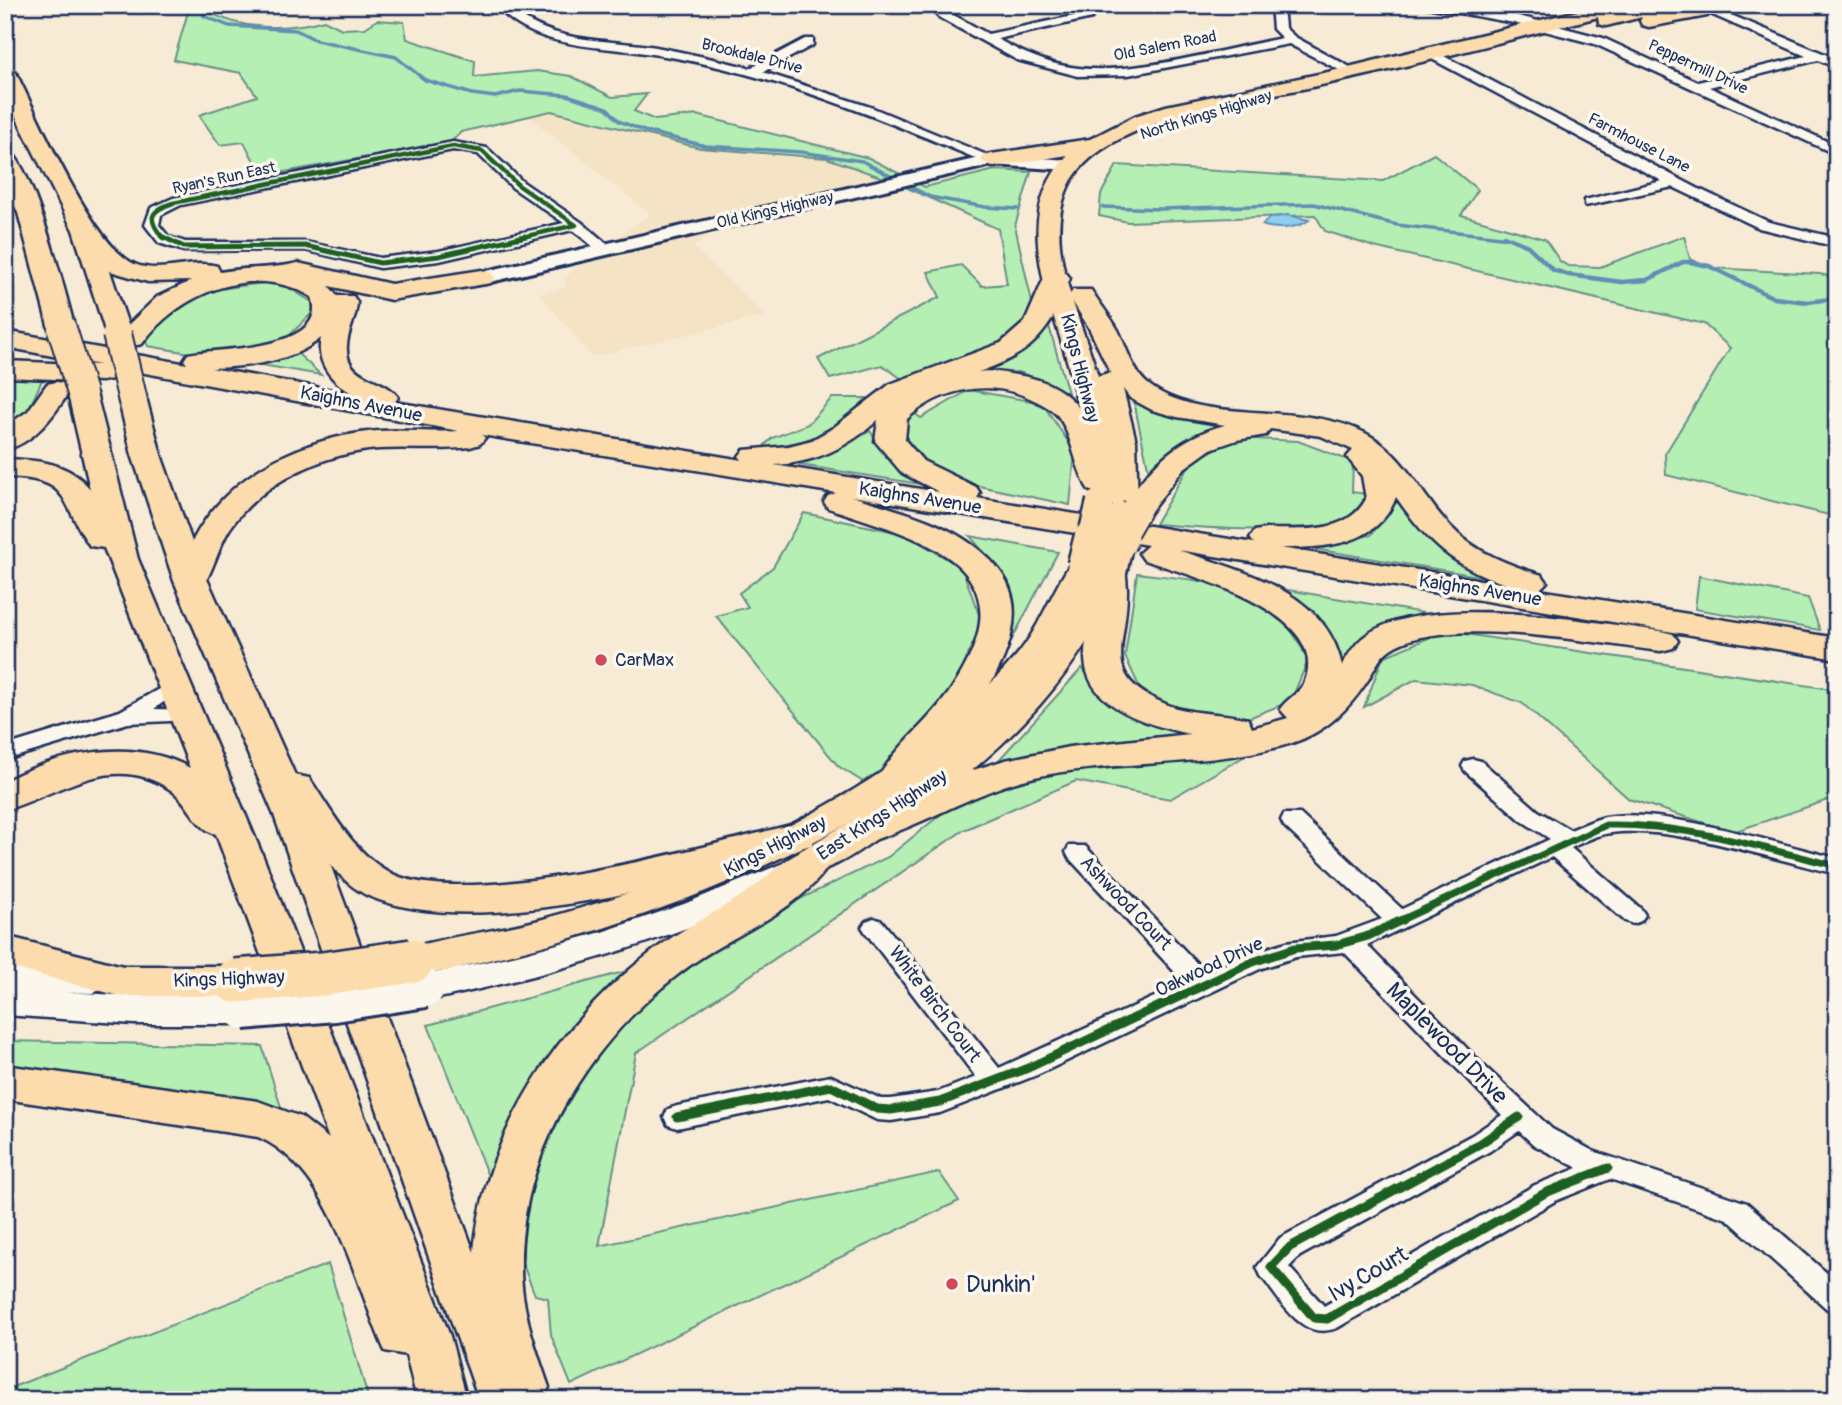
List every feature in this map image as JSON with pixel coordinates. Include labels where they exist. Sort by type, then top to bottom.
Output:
[{"type":"highway","points":[[5,73],[85,230],[114,263],[137,272],[167,274],[260,268],[315,274],[391,292],[482,278]]},
{"type":"highway","points":[[6,163],[43,251],[62,329],[133,401],[150,470],[190,581],[263,738],[504,1400]]},
{"type":"highway","points":[[85,230],[97,363],[122,559],[178,702],[245,859],[426,1336],[441,1400]]},
{"type":"highway","points":[[315,274],[341,294],[345,307],[332,351],[335,365],[345,377],[376,394],[464,430]]},
{"type":"highway","points":[[5,369],[97,363],[219,360],[254,356],[285,347],[311,332],[323,321],[327,304],[317,289],[294,279],[261,275],[225,278],[189,289],[161,303],[141,323],[97,363],[38,417],[5,441]]},
{"type":"highway","points":[[339,324],[382,306],[482,278]]},
{"type":"highway","points":[[667,456],[704,452],[785,455],[832,442],[898,391],[1003,351],[1023,340],[1041,319],[1057,278]]},
{"type":"highway","points":[[1083,296],[1105,331],[1127,377],[1150,398],[1191,411],[1302,423],[1349,437],[1383,460],[1440,534],[1477,561],[1512,576],[1659,619]]},
{"type":"highway","name":"Kaighns Avenue","points":[[5,339],[97,363],[816,495],[1118,529],[1740,648],[1837,664]]},
{"type":"highway","name":"Kaighns Avenue","points":[[5,355],[97,363]]},
{"type":"highway","points":[[1034,517],[955,489],[911,466],[890,443],[887,428],[892,414],[912,396],[954,382],[990,380],[1037,390],[1060,402],[1071,415],[1118,529],[1110,609],[1102,648],[1103,667],[1116,688],[1140,706],[1191,724],[1245,727],[1290,715],[1317,693],[1325,673],[1324,650],[1303,620],[1258,591],[1118,529]]},
{"type":"highway","points":[[1247,429],[1289,430],[1341,444],[1368,463],[1381,487],[1380,501],[1372,515],[1353,528],[1329,536],[1300,538],[1118,529],[1157,477],[1184,451],[1219,435],[1247,429]]},
{"type":"highway","points":[[190,581],[212,534],[225,515],[260,484],[296,463],[362,442],[446,442],[464,430]]},
{"type":"highway","name":"Kaighns Avenue","points":[[464,430],[667,456],[1837,649]]},
{"type":"highway","points":[[5,468],[45,471],[70,482],[79,493],[102,541],[122,559]]},
{"type":"highway","points":[[816,495],[942,538],[976,562],[991,585],[996,614],[985,665],[954,714],[898,775]]},
{"type":"highway","points":[[867,829],[973,782],[1007,771],[1072,760],[1265,738],[1296,729],[1334,703],[1378,642],[1393,632],[1414,625],[1470,622],[1740,648]]},
{"type":"highway","points":[[263,738],[350,862],[372,881],[401,892],[437,897],[497,897],[588,887],[806,848]]},
{"type":"highway","points":[[5,797],[29,785],[82,768],[119,764],[150,766],[185,782],[245,859]]},
{"type":"highway","points":[[529,1400],[501,1310],[497,1242],[512,1175],[541,1110],[586,1040],[627,996],[666,962],[772,895],[806,848]]},
{"type":"highway","points":[[5,951],[124,981]]},
{"type":"highway","points":[[5,1082],[258,1119],[286,1129],[298,1137],[319,1158],[329,1175],[356,1228],[407,1347],[441,1400]]},
{"type":"main road","name":"North Kings Highway","points":[[1466,47],[1626,5]]},
{"type":"main road","name":"North Kings Highway","points":[[1065,172],[1096,144],[1139,123],[1184,108],[1257,89],[1301,84],[1466,47],[1560,31],[1671,5]]},
{"type":"main road","points":[[1560,31],[1599,36],[1701,8]]},
{"type":"main road","name":"North Kings Highway","points":[[1060,214],[1074,194],[1082,175],[1097,159],[1117,146],[1154,129],[1270,97],[1301,84]]},
{"type":"main road","points":[[992,160],[1096,144]]},
{"type":"main road","points":[[1025,162],[1065,172],[1060,214]]},
{"type":"main road","name":"Kings Highway","points":[[5,1000],[134,1010],[239,996],[323,975],[419,975],[511,942],[622,910],[718,875],[806,848],[898,775],[954,737],[1025,666],[1118,529],[1094,417],[1050,246],[1060,214]]},
{"type":"main road","name":"East Kings Highway","points":[[806,848],[867,829],[967,758],[1027,701],[1070,645],[1118,529],[1124,458],[1119,425],[1060,214]]},
{"type":"main road","name":"Kings Highway","points":[[5,975],[124,981],[239,996]]},
{"type":"street","name":"Brookdale Drive","points":[[502,5],[508,16],[534,29],[583,41],[655,51],[753,72],[868,108],[992,160]]},
{"type":"street","name":"Old Salem Road","points":[[934,5],[944,15],[1021,57],[1057,69],[1102,73],[1128,71],[1291,40]]},
{"type":"street","points":[[1277,5],[1279,29],[1291,40],[1353,72]]},
{"type":"street","points":[[1422,5],[1560,31]]},
{"type":"street","points":[[1701,8],[1837,64]]},
{"type":"street","points":[[986,38],[1088,15]]},
{"type":"street","name":"Peppermill Drive","points":[[1599,36],[1696,86],[1837,151]]},
{"type":"street","points":[[753,72],[809,42]]},
{"type":"street","points":[[1696,86],[1837,52]]},
{"type":"street","name":"Farmhouse Lane","points":[[1432,54],[1675,182],[1764,225],[1837,243]]},
{"type":"street","name":"Ryan's Run East","points":[[576,225],[439,256],[380,263],[305,246],[184,247],[164,240],[154,230],[151,220],[158,209],[178,201],[424,150],[465,146],[482,151],[519,185],[576,225],[606,250]]},
{"type":"street","name":"Old Kings Highway","points":[[482,278],[992,160],[1025,162]]},
{"type":"street","points":[[1590,203],[1675,182]]},
{"type":"street","points":[[5,753],[178,702]]},
{"type":"street","points":[[1473,766],[1561,843],[1633,915]]},
{"type":"street","points":[[1292,820],[1374,900],[1400,920]]},
{"type":"street","name":"Oakwood Drive","points":[[677,1117],[831,1086],[846,1091],[866,1105],[891,1110],[940,1101],[995,1082],[1273,954],[1295,948],[1349,942],[1561,843],[1606,825],[1642,824],[1725,838],[1837,866]]},
{"type":"street","name":"Ashwood Court","points":[[1077,852],[1203,986]]},
{"type":"street","name":"White Birch Court","points":[[874,927],[995,1082]]},
{"type":"street","name":"Maplewood Drive","points":[[1349,942],[1519,1116],[1562,1148],[1608,1168],[1737,1211],[1837,1300]]},
{"type":"street","name":"Ivy Court","points":[[1519,1116],[1481,1143],[1290,1247],[1270,1267],[1314,1318],[1327,1319],[1545,1193],[1608,1168]]},
{"type":"shaded area","points":[[551,111],[700,148],[827,158],[892,181],[725,221],[694,247],[766,316],[592,357],[539,294],[567,287],[563,278],[650,214],[529,117]]},
{"type":"green space","points":[[190,5],[217,5],[207,11],[234,22],[264,27],[294,26],[324,20],[342,29],[365,28],[377,20],[404,22],[407,39],[475,61],[474,77],[537,71],[571,76],[612,97],[647,94],[634,111],[655,120],[697,115],[869,158],[925,187],[995,170],[1031,172],[1015,226],[1033,307],[1012,337],[905,381],[882,365],[830,379],[818,359],[940,297],[928,272],[961,265],[982,286],[1007,284],[998,229],[892,181],[827,158],[700,148],[551,111],[461,132],[451,142],[262,176],[244,142],[220,145],[199,115],[257,96],[241,73],[174,60]]},
{"type":"green space","points":[[1434,154],[1478,190],[1461,215],[1545,239],[1560,261],[1568,266],[1600,267],[1684,236],[1690,259],[1712,268],[1820,274],[1837,278],[1837,517],[1666,475],[1665,454],[1730,348],[1704,324],[1374,247],[1325,231],[1315,215],[1128,222],[1099,216],[1101,194],[1117,165],[1383,181]]},
{"type":"green space","points":[[277,281],[319,306],[284,341],[321,375],[148,346],[145,340],[185,294]]},
{"type":"green space","points":[[1049,326],[1068,393],[1019,372],[946,375],[1022,350]]},
{"type":"green space","points":[[5,374],[42,380],[28,411],[5,429]]},
{"type":"green space","points":[[969,390],[1042,403],[1075,452],[1070,505],[955,481],[913,458],[901,427],[907,408],[921,418]]},
{"type":"green space","points":[[832,398],[867,398],[835,429],[803,441],[761,449],[772,438],[808,424]]},
{"type":"green space","points":[[1133,398],[1235,424],[1182,442],[1149,472]]},
{"type":"green space","points":[[870,431],[898,470],[920,484],[800,465],[837,450]]},
{"type":"green space","points":[[1236,438],[1298,441],[1353,462],[1352,492],[1366,494],[1357,513],[1342,521],[1320,527],[1292,529],[1229,529],[1155,524],[1191,462]]},
{"type":"green space","points":[[1400,498],[1436,543],[1484,577],[1308,548],[1371,535]]},
{"type":"green space","points":[[804,513],[905,534],[962,568],[982,623],[942,717],[871,787],[838,766],[716,616],[748,607],[739,593],[773,567]]},
{"type":"green space","points":[[970,536],[1058,552],[1008,647],[1009,582]]},
{"type":"green space","points":[[1137,573],[1220,585],[1258,599],[1275,611],[1289,626],[1308,660],[1291,701],[1251,717],[1200,719],[1143,695],[1125,656]]},
{"type":"green space","points":[[1699,576],[1808,598],[1820,630],[1695,609]]},
{"type":"green space","points":[[1282,589],[1424,613],[1367,634],[1340,663],[1324,622]]},
{"type":"green space","points":[[1445,631],[1837,690],[1837,797],[1733,832],[1629,799],[1522,703],[1472,685],[1416,679],[1364,707],[1383,657]]},
{"type":"green space","points":[[1082,668],[1118,710],[1194,735],[997,762]]},
{"type":"green space","points":[[1266,744],[1170,799],[1076,781],[964,830],[636,1053],[599,1246],[939,1172],[959,1201],[571,1385],[551,1335],[548,1298],[535,1295],[428,1025],[638,968],[777,910],[888,857],[961,798],[990,781]]},
{"type":"green space","points":[[5,1041],[262,1046],[284,1117],[5,1081]]},
{"type":"green space","points":[[328,1264],[369,1400],[5,1400],[5,1390]]},
{"type":"water","points":[[1288,215],[1309,220],[1286,228],[1262,225],[1269,218]]},
{"type":"waterway","points":[[201,5],[204,16],[229,26],[296,30],[316,40],[396,57],[425,80],[472,94],[495,97],[520,91],[567,95],[607,108],[619,121],[644,131],[706,146],[801,152],[862,161],[930,197],[985,207],[1018,209]]},
{"type":"waterway","points":[[1103,207],[1161,209],[1314,204],[1397,225],[1509,238]]},
{"type":"waterway","points":[[1504,236],[1509,238]]},
{"type":"waterway","points":[[1509,238],[1528,246],[1553,270],[1569,275],[1622,282],[1647,280],[1683,262],[1690,262],[1709,266],[1774,298],[1808,302],[1837,298]]},
{"type":"cycle path","points":[[453,146],[482,151],[518,185],[576,225],[439,256],[380,263],[305,246],[184,247],[164,240],[152,225],[156,211],[178,201],[453,146]]},
{"type":"cycle path","points":[[677,1117],[831,1086],[877,1109],[891,1110],[940,1102],[1028,1068],[1253,962],[1295,948],[1336,945],[1368,936],[1568,840],[1606,825],[1642,824],[1683,830],[1837,866]]},
{"type":"cycle path","points":[[1519,1117],[1481,1143],[1290,1247],[1271,1267],[1314,1318],[1327,1319],[1545,1193],[1608,1168]]},
{"type":"place","name":"CarMax","points":[[601,660]]},
{"type":"place","name":"Dunkin'","points":[[952,1284]]}]
